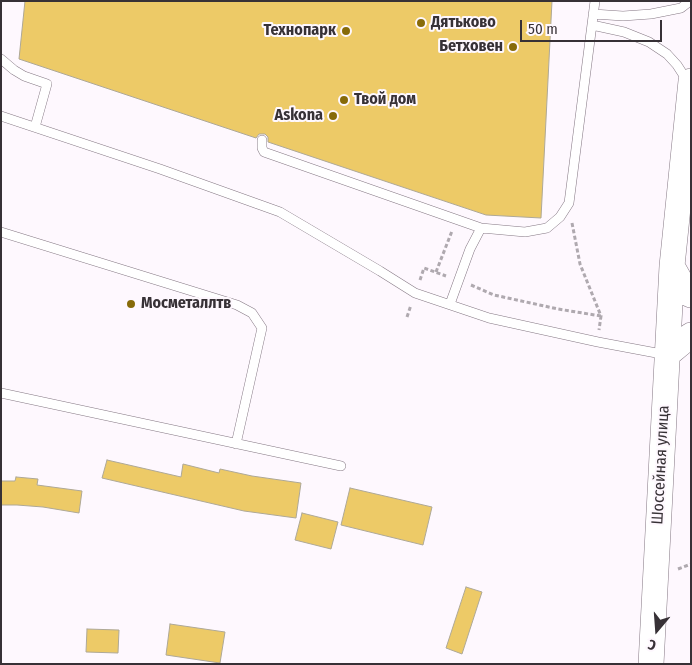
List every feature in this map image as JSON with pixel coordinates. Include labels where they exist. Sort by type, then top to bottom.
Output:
[{"type":"street","name":"Шоссейная улица","points":[[651,664],[672,266],[691,81]]},
{"type":"street","points":[[672,266],[687,293],[691,295]]},
{"type":"street","points":[[667,355],[691,335]]},
{"type":"lane","points":[[262,140],[264,152],[481,228],[525,232],[547,228],[560,217],[568,203],[595,1]]},
{"type":"lane","points":[[593,14],[623,16],[651,14],[681,8],[690,1]]},
{"type":"lane","points":[[592,25],[624,32],[649,42],[667,54],[690,85]]},
{"type":"lane","points":[[1,58],[14,70],[30,79],[47,84],[35,127]]},
{"type":"lane","points":[[1,116],[160,169],[280,212],[380,270],[415,293],[498,320],[667,355]]},
{"type":"lane","points":[[450,304],[470,249],[481,228]]},
{"type":"lane","points":[[1,232],[237,305],[252,313],[262,328],[236,444]]},
{"type":"lane","points":[[1,393],[341,466]]},
{"type":"path","points":[[494,295],[601,316],[580,264],[568,203]]},
{"type":"path","points":[[436,272],[456,219]]},
{"type":"building","name":"Твой дом","points":[[25,1],[552,1],[541,218],[486,215],[268,142],[268,137],[265,134],[259,134],[256,138],[19,59]]},
{"type":"building","points":[[107,460],[181,477],[183,464],[219,473],[220,469],[301,483],[296,518],[244,511],[102,478]]},
{"type":"building","points":[[16,477],[38,479],[37,485],[82,491],[79,513],[43,507],[1,505],[1,481],[15,481]]},
{"type":"building","points":[[350,488],[432,507],[423,545],[341,525]]},
{"type":"building","points":[[302,513],[338,522],[331,549],[295,540]]},
{"type":"building","points":[[466,587],[482,592],[462,654],[446,648]]},
{"type":"building","points":[[170,624],[225,632],[220,663],[166,655]]},
{"type":"building","points":[[87,629],[119,630],[118,653],[86,652]]},
{"type":"place","name":"Дятьково","points":[[421,23]]},
{"type":"place","name":"Технопарк","points":[[346,31]]},
{"type":"place","name":"Бетховен","points":[[513,47]]},
{"type":"place","name":"Твой дом","points":[[344,100]]},
{"type":"place","name":"Askona","points":[[333,116]]},
{"type":"place","name":"Мосметаллтв","points":[[131,304]]}]
